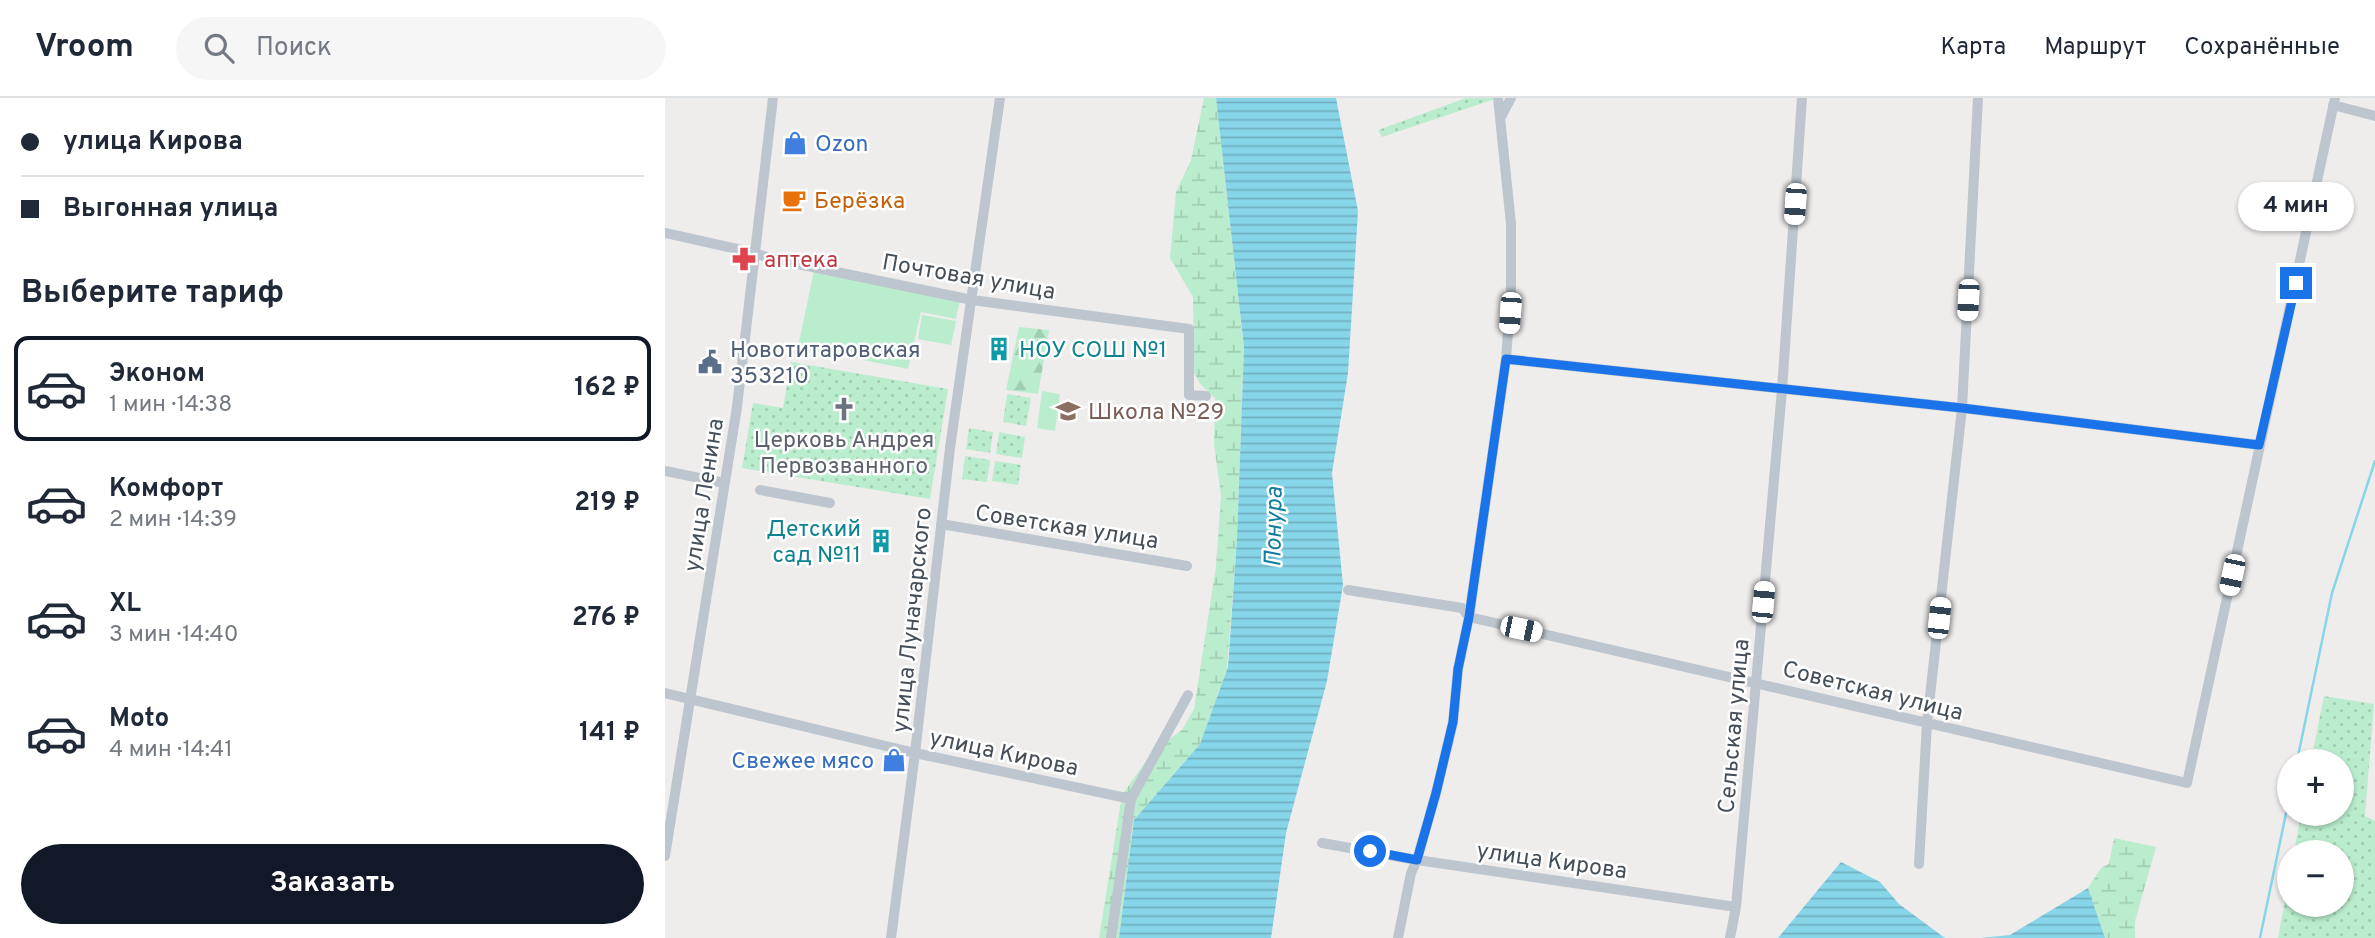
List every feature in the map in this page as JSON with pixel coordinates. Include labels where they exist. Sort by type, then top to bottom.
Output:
[{"type":"street","name":"улица Ленина","points":[[665,856],[737,407],[773,98]]},
{"type":"street","name":"улица Луначарского","points":[[891,938],[941,524],[1000,98]]},
{"type":"street","points":[[1398,938],[1411,873],[1436,793],[1453,722],[1458,669],[1469,617],[1506,359],[1511,291],[1511,224],[1498,98]]},
{"type":"street","points":[[1501,117],[1511,98]]},
{"type":"street","name":"Сельская улица","points":[[1730,938],[1736,907],[1782,390],[1803,98]]},
{"type":"street","points":[[1919,864],[1927,723],[1962,408],[1978,98]]},
{"type":"street","points":[[1506,359],[1962,408],[2259,445],[2277,373],[2334,101],[2375,116]]},
{"type":"street","name":"Почтовая улица","points":[[665,233],[769,258],[972,300],[1189,330],[1189,394],[1206,396]]},
{"type":"street","name":"Советская улица","points":[[1348,590],[1462,608],[1469,617],[1756,681],[2187,783],[2259,445]]},
{"type":"street","points":[[665,471],[724,483]]},
{"type":"street","points":[[760,490],[830,503]]},
{"type":"street","name":"Советская улица","points":[[941,524],[1187,566]]},
{"type":"street","name":"улица Кирова","points":[[665,693],[915,753],[1131,799]]},
{"type":"street","points":[[1111,938],[1131,799],[1188,695]]},
{"type":"street","name":"улица Кирова","points":[[1322,843],[1417,860],[1736,907]]},
{"type":"green space","points":[[1204,98],[1216,98],[1244,347],[1237,539],[1227,669],[1200,744],[1134,820],[1119,938],[1099,938],[1122,795],[1153,751],[1182,730],[1194,709],[1216,566],[1221,496],[1214,444],[1215,398],[1201,385],[1194,373],[1193,297],[1170,258],[1176,192],[1191,160]]},
{"type":"green space","points":[[1466,98],[1498,98],[1382,137],[1378,130]]},
{"type":"green space","points":[[814,271],[960,300],[956,319],[921,312],[908,369],[798,347]]},
{"type":"green space","points":[[922,315],[956,321],[951,345],[918,339]]},
{"type":"green space","points":[[1019,327],[1049,330],[1038,394],[1006,390]]},
{"type":"green space","points":[[791,362],[948,389],[930,499],[742,468],[753,403],[783,408]]},
{"type":"green space","points":[[1042,391],[1060,394],[1055,431],[1037,428]]},
{"type":"green space","points":[[1007,394],[1031,398],[1026,426],[1003,422]]},
{"type":"green space","points":[[969,428],[993,432],[990,453],[966,449]]},
{"type":"green space","points":[[999,432],[1025,437],[1022,458],[996,454]]},
{"type":"green space","points":[[965,456],[990,460],[987,482],[962,479]]},
{"type":"green space","points":[[995,461],[1021,465],[1018,485],[992,481]]},
{"type":"green space","points":[[2324,696],[2374,704],[2365,816],[2375,821],[2375,938],[2278,938],[2282,917],[2354,917],[2354,840],[2296,840],[2299,826],[2354,826],[2354,749],[2313,749]]},
{"type":"green space","points":[[2114,838],[2156,847],[2135,921],[2135,938],[2105,938],[2088,888],[2101,868],[2109,864]]},
{"type":"water","name":"Понура","points":[[1216,98],[1336,98],[1358,211],[1348,373],[1332,473],[1343,585],[1327,681],[1286,833],[1271,938],[1119,938],[1134,820],[1200,744],[1228,667],[1237,539],[1244,347]]},
{"type":"water","points":[[1841,862],[1880,882],[1899,904],[1945,938],[1778,938]]},
{"type":"water","points":[[2088,888],[2105,938],[1981,938],[2010,935]]},
{"type":"waterway","points":[[2300,749],[2332,593],[2375,461]]},
{"type":"waterway","points":[[2260,938],[2283,826]]},
{"type":"place","name":"Ozon","points":[[795,143]]},
{"type":"place","name":"Берёзка","points":[[794,200]]},
{"type":"place","name":"аптека","points":[[744,259]]},
{"type":"place","name":"НОУ СОШ №1","points":[[999,349]]},
{"type":"place","name":"Новотитаровская 353210","points":[[710,362]]},
{"type":"place","name":"Церковь Андрея Первозванного","points":[[844,409]]},
{"type":"place","name":"Школа №29","points":[[1068,411]]},
{"type":"place","name":"Детский сад №11","points":[[881,541]]},
{"type":"place","name":"Свежее мясо","points":[[894,760]]},
{"type":"route","points":[[1370,851],[1417,860],[1436,793],[1453,722],[1458,669],[1469,617],[1506,359],[1962,408],[2259,445],[2296,283]]}]
